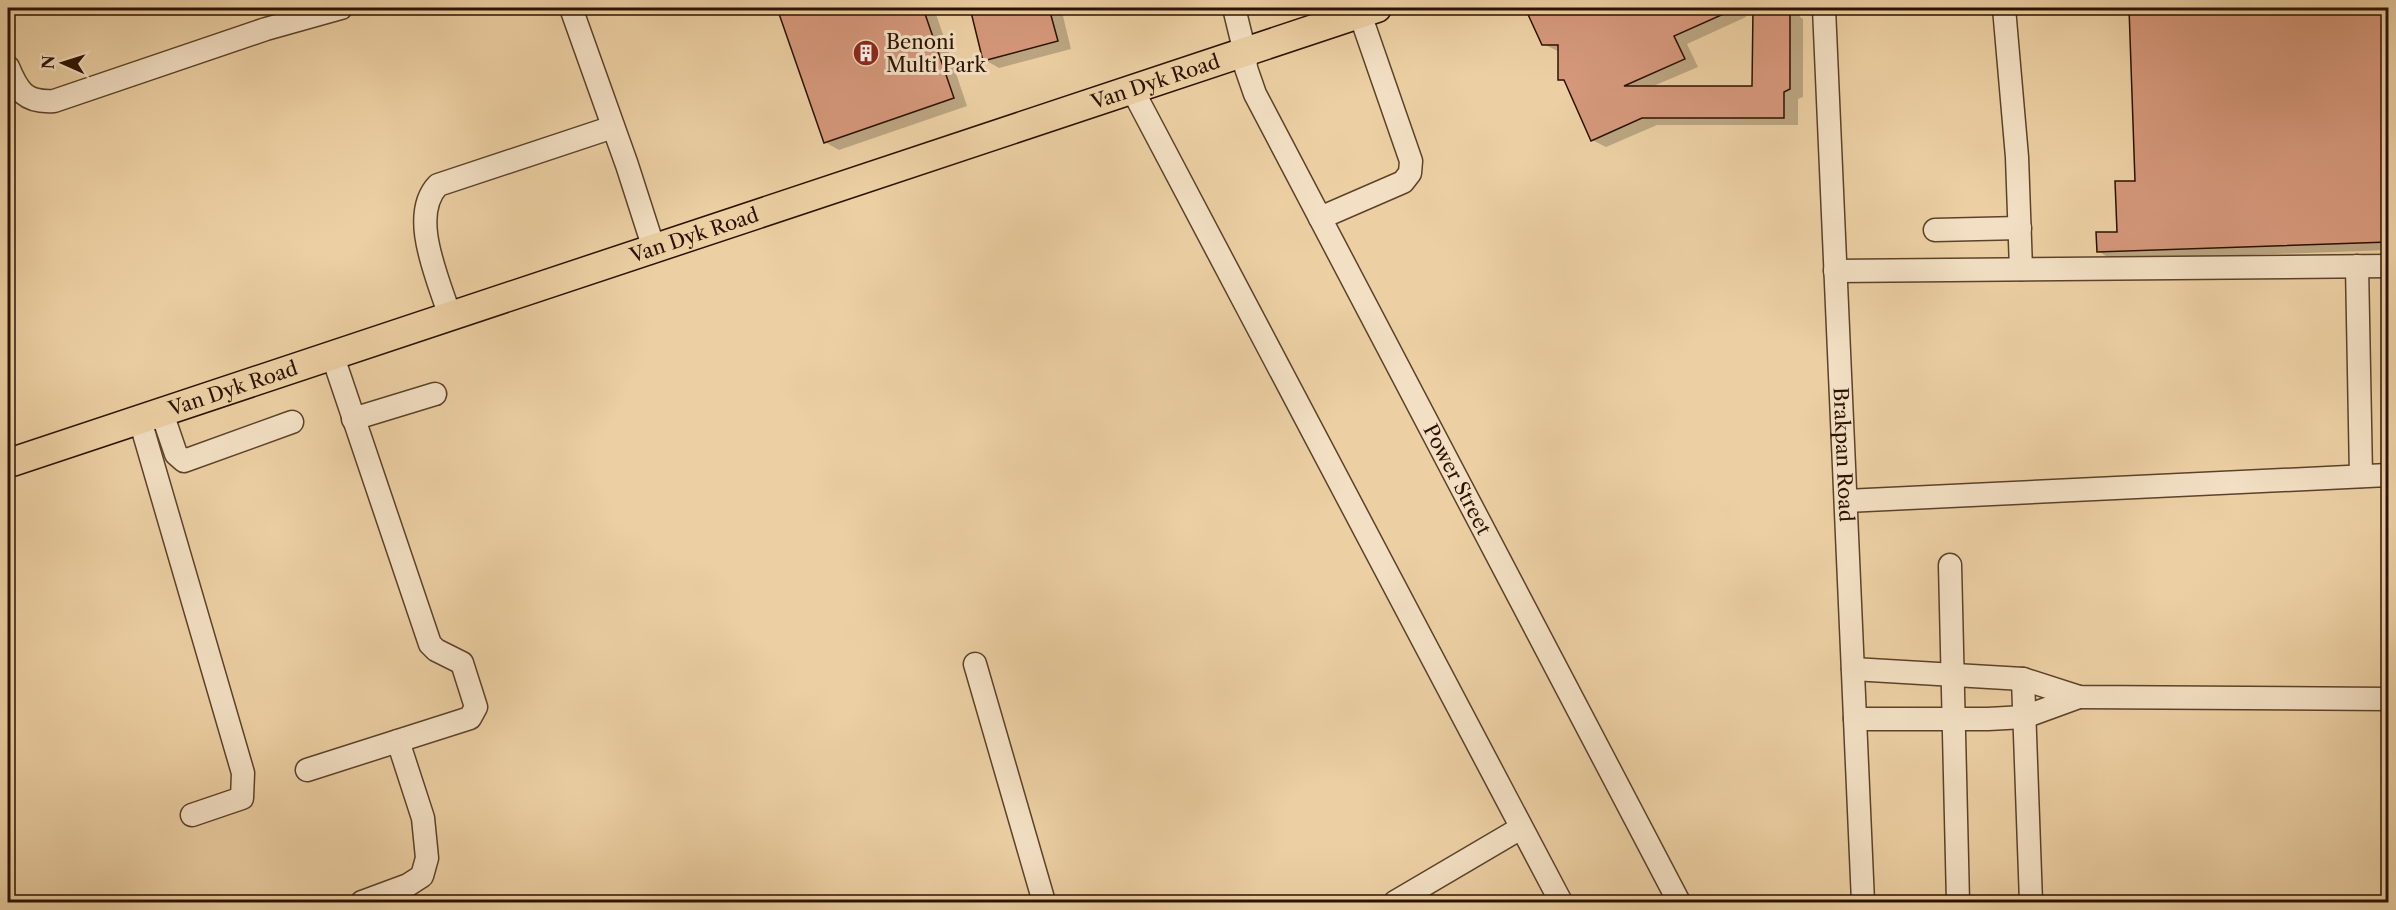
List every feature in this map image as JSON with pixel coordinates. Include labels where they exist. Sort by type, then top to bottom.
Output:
[{"type":"main road","name":"Van Dyk Road","points":[[9,464],[1245,53],[1368,10]]},
{"type":"street","points":[[8,67],[17,87],[27,97],[40,102],[54,101],[266,29],[341,8]]},
{"type":"street","points":[[571,8],[654,249]]},
{"type":"street","name":"Power Street","points":[[1234,8],[1245,53],[1246,68],[1255,94],[1679,903]]},
{"type":"street","name":"Brakpan Road","points":[[1824,8],[1863,903]]},
{"type":"street","points":[[2004,8],[2017,157],[2021,269]]},
{"type":"street","points":[[1320,218],[1403,182],[1410,173],[1411,161],[1368,10]]},
{"type":"street","points":[[1132,89],[1561,903]]},
{"type":"street","points":[[450,317],[424,224],[425,207],[431,192],[438,185],[613,127]]},
{"type":"street","points":[[1935,230],[2020,228]]},
{"type":"street","points":[[2357,266],[2361,476]]},
{"type":"street","points":[[1835,271],[2388,266]]},
{"type":"street","points":[[307,770],[470,718],[476,707],[462,663],[436,650],[430,644],[333,357]]},
{"type":"street","points":[[353,419],[435,394]]},
{"type":"street","points":[[151,416],[176,454],[184,461],[292,422]]},
{"type":"street","points":[[151,416],[243,773],[242,798],[192,815]]},
{"type":"street","points":[[1846,501],[2388,475]]},
{"type":"street","points":[[1950,565],[1958,903]]},
{"type":"street","points":[[975,664],[1044,903]]},
{"type":"street","points":[[1853,669],[2023,679],[2079,697],[2388,699]]},
{"type":"street","points":[[2023,679],[2031,903]]},
{"type":"street","points":[[1855,719],[2024,717],[2079,697]]},
{"type":"street","points":[[362,903],[408,885],[422,876],[427,858],[423,818],[398,741]]},
{"type":"street","points":[[1395,903],[1521,828]]},
{"type":"building","name":"Benoni Multi Park","points":[[777,8],[923,8],[954,98],[824,143]]},
{"type":"building","points":[[970,8],[1049,8],[1058,41],[983,61]]},
{"type":"building","points":[[1525,8],[1737,8],[1674,36],[1685,59],[1624,86],[1752,86],[1753,8],[1790,8],[1790,89],[1784,92],[1784,118],[1642,118],[1591,141],[1564,80],[1558,80],[1558,45],[1542,45]]},
{"type":"building","points":[[2129,8],[2388,8],[2388,242],[2097,252],[2096,232],[2117,232],[2115,181],[2135,181]]},
{"type":"place","name":"Benoni Multi Park","points":[[866,53]]}]
